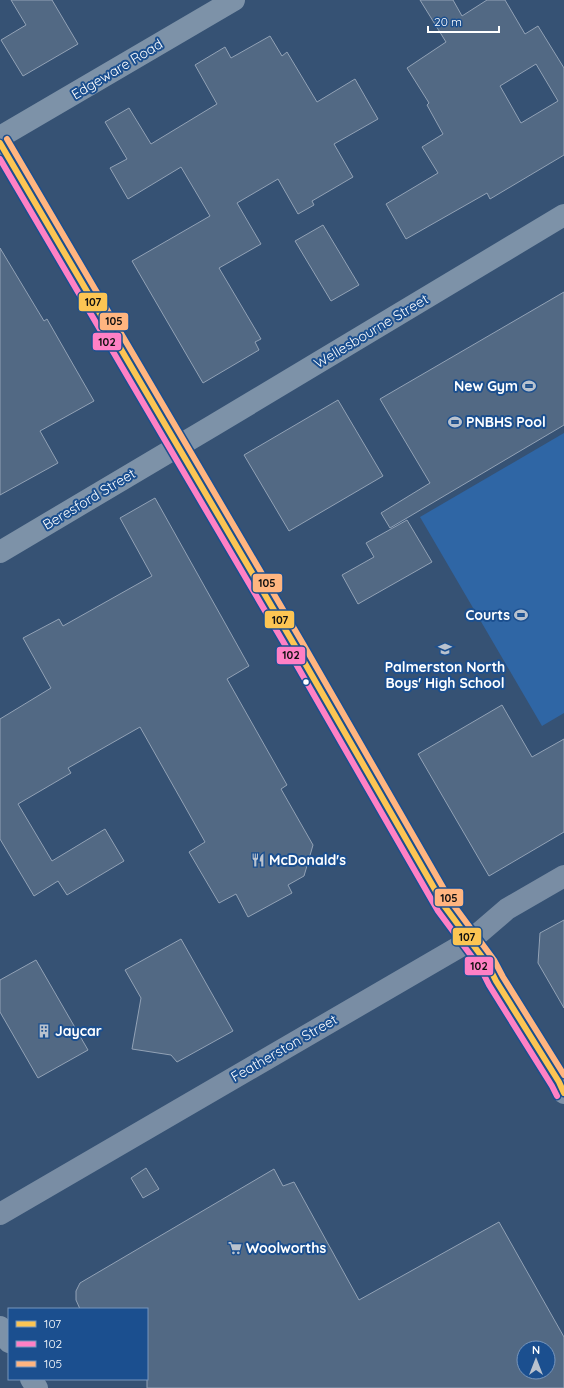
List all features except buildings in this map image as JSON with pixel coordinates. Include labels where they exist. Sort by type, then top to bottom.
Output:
[{"type":"highway","points":[[0,143],[178,446],[445,907],[488,965],[496,981],[559,1082],[564,1093]]},
{"type":"main road","name":"Featherston Street","points":[[0,1214],[470,940],[507,909],[564,876]]},
{"type":"street","name":"Edgeware Road","points":[[0,137],[234,0]]},
{"type":"street","name":"Wellesbourne Street","points":[[178,446],[564,216]]},
{"type":"street","name":"Beresford Street","points":[[0,552],[178,446]]},
{"type":"street","points":[[0,1327],[8,1340]]},
{"type":"shaded area","name":"Courts","points":[[564,433],[564,713],[542,726],[420,517]]},
{"type":"transit line","name":"105","points":[[7,139],[302,642],[452,903],[494,960],[564,1075]]},
{"type":"transit line","name":"107","points":[[0,143],[295,646],[445,907],[488,965],[496,981],[559,1082],[564,1093]]},
{"type":"transit line","name":"102","points":[[0,159],[288,650],[438,911],[481,969],[489,985],[557,1096]]},
{"type":"place","name":"New Gym","points":[[529,386]]},
{"type":"place","name":"PNBHS Pool","points":[[455,422]]},
{"type":"place","name":"Courts","points":[[521,615]]},
{"type":"place","name":"Palmerston North Boys' High School","points":[[445,649]]},
{"type":"place","name":"McDonald's","points":[[258,860]]},
{"type":"place","name":"Jaycar","points":[[44,1031]]},
{"type":"place","name":"Woolworths","points":[[235,1248]]}]
